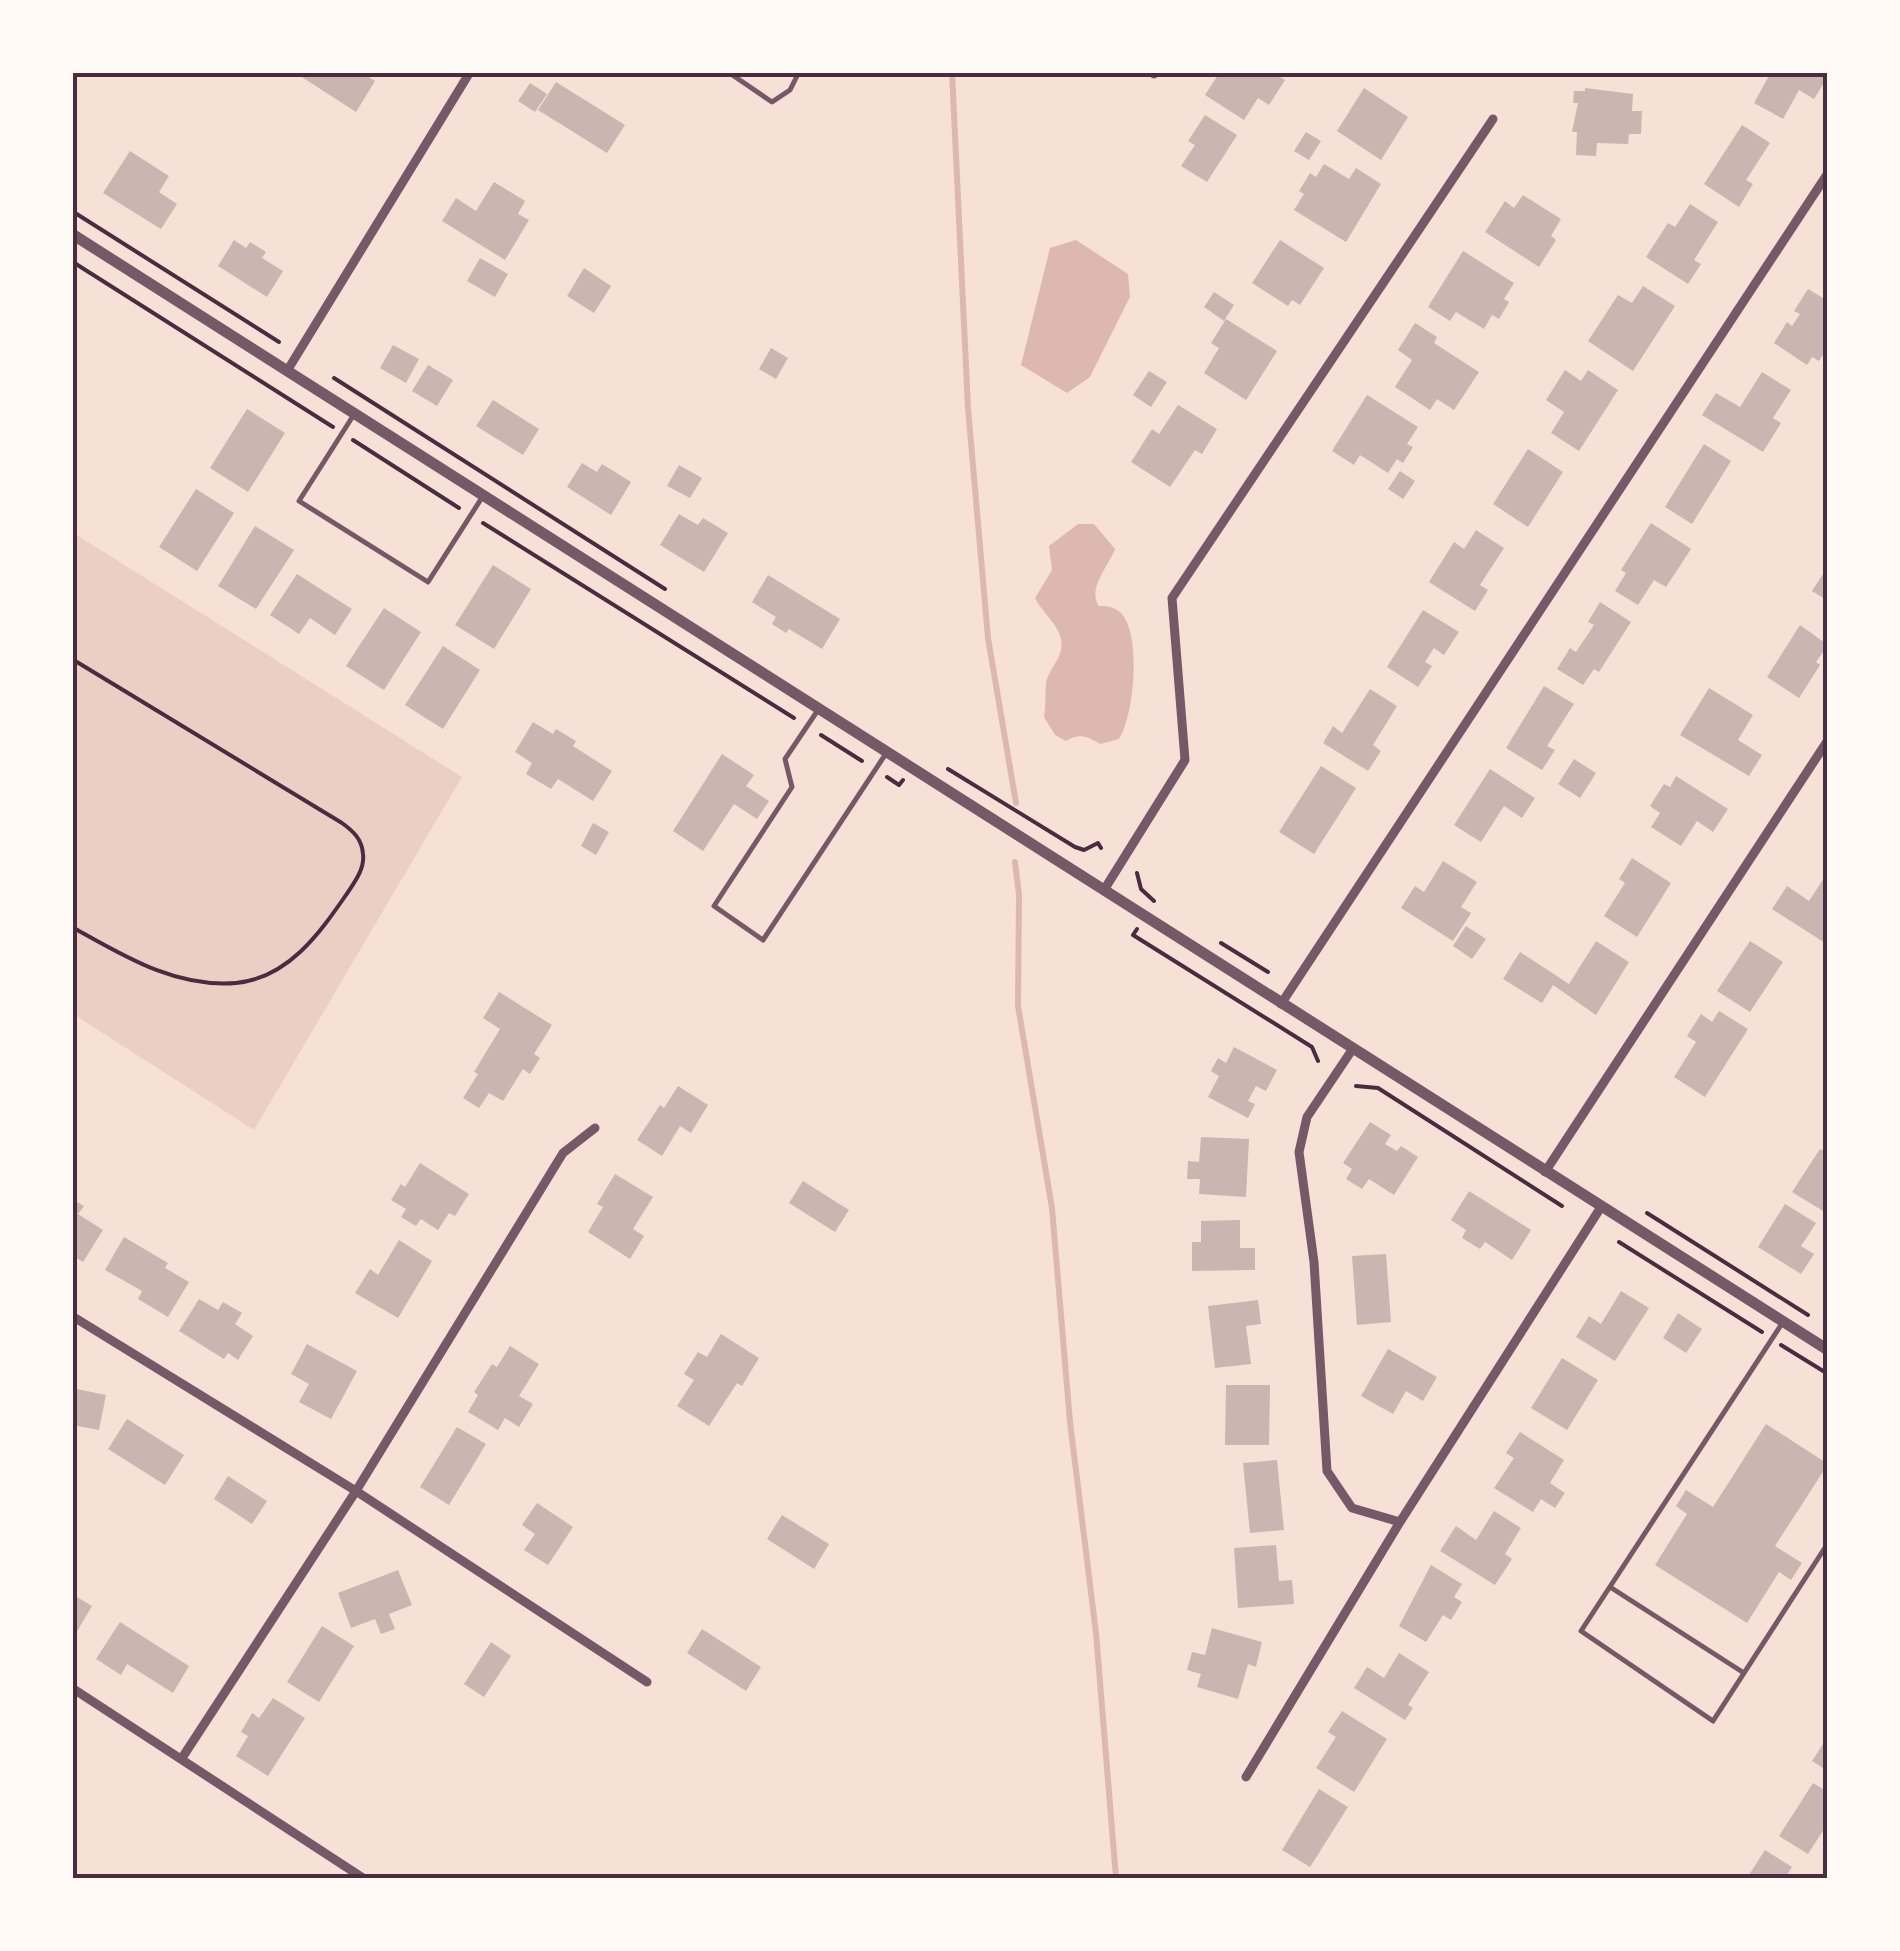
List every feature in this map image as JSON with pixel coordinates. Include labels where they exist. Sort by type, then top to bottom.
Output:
[{"type":"street","points":[[286,371],[470,72]]},
{"type":"street","points":[[1104,890],[1186,760],[1172,598],[1493,119]]},
{"type":"street","points":[[1281,1004],[1828,173]]},
{"type":"street","points":[[72,234],[1352,1050],[1783,1322],[1825,1343]]},
{"type":"street","points":[[1545,1172],[1828,740]]},
{"type":"street","points":[[1352,1050],[1307,1117],[1298,1152],[1314,1262],[1327,1471],[1352,1508],[1400,1522]]},
{"type":"street","points":[[182,1758],[356,1491],[563,1153],[595,1128]]},
{"type":"street","points":[[1246,1777],[1400,1522],[1601,1207]]},
{"type":"street","points":[[72,1316],[356,1491],[647,1682]]},
{"type":"street","points":[[72,1688],[363,1878]]},
{"type":"lane","points":[[728,72],[772,102],[790,90],[800,72]]},
{"type":"lane","points":[[354,414],[299,500],[331,521],[428,582],[483,496]]},
{"type":"lane","points":[[818,710],[785,758],[792,786],[714,906],[763,940],[886,753]]},
{"type":"lane","points":[[1783,1322],[1581,1631],[1713,1721],[1828,1542]]},
{"type":"lane","points":[[1610,1587],[1744,1673]]},
{"type":"path","points":[[72,211],[278,342]]},
{"type":"path","points":[[76,264],[333,428]]},
{"type":"path","points":[[334,378],[669,592]]},
{"type":"path","points":[[353,440],[459,508]]},
{"type":"path","points":[[479,520],[794,718]]},
{"type":"path","points":[[72,658],[342,824],[361,842],[364,855],[355,881],[305,948],[284,966],[242,983],[221,984],[160,973],[72,927]]},
{"type":"path","points":[[821,735],[862,761]]},
{"type":"path","points":[[936,762],[1075,847],[1084,850],[1098,843],[1101,848]]},
{"type":"path","points":[[888,777],[899,785]]},
{"type":"path","points":[[1137,873],[1141,888],[1154,901]]},
{"type":"path","points":[[1132,935],[1312,1047],[1318,1061]]},
{"type":"path","points":[[1219,942],[1268,972]]},
{"type":"path","points":[[1356,1086],[1378,1088],[1562,1206]]},
{"type":"path","points":[[1643,1211],[1808,1315]]},
{"type":"path","points":[[1619,1242],[1762,1332]]},
{"type":"path","points":[[1782,1345],[1828,1374]]},
{"type":"shaded area","points":[[1076,240],[1128,274],[1130,297],[1090,377],[1067,393],[1021,365],[1050,248]]},
{"type":"shaded area","points":[[1078,524],[1094,524],[1115,549],[1097,585],[1096,599],[1099,606],[1121,613],[1128,624],[1134,657],[1132,695],[1124,728],[1119,739],[1100,744],[1083,736],[1066,741],[1055,735],[1044,717],[1047,678],[1062,645],[1057,628],[1035,598],[1052,570],[1049,546]]},
{"type":"shaded area","points":[[72,532],[462,777],[254,1130],[73,1014]]},
{"type":"building","points":[[294,72],[361,72],[375,81],[356,112]]},
{"type":"building","points":[[1220,72],[1272,72],[1285,80],[1269,105],[1258,98],[1244,120],[1205,95]]},
{"type":"building","points":[[1771,72],[1818,72],[1827,78],[1814,99],[1799,90],[1783,119],[1754,103]]},
{"type":"building","points":[[556,82],[625,125],[607,153],[538,110]]},
{"type":"building","points":[[530,83],[547,94],[535,112],[518,101]]},
{"type":"building","points":[[1364,88],[1408,117],[1381,160],[1337,131]]},
{"type":"building","points":[[1585,88],[1633,94],[1632,111],[1642,111],[1641,134],[1629,134],[1628,144],[1597,143],[1596,156],[1576,155],[1577,132],[1572,132],[1578,103],[1573,103],[1574,91]]},
{"type":"building","points":[[1205,115],[1237,135],[1207,182],[1181,166],[1195,145],[1188,141]]},
{"type":"building","points":[[1742,125],[1770,143],[1746,180],[1753,184],[1739,207],[1704,184]]},
{"type":"building","points":[[1306,132],[1321,141],[1309,160],[1294,151]]},
{"type":"building","points":[[130,151],[169,176],[159,192],[177,204],[161,229],[103,193]]},
{"type":"building","points":[[1324,164],[1349,179],[1356,168],[1381,184],[1346,242],[1294,210],[1310,173],[1316,177]]},
{"type":"building","points":[[494,182],[525,201],[518,214],[529,220],[505,260],[442,221],[456,198],[476,211]]},
{"type":"building","points":[[1523,195],[1561,219],[1551,236],[1556,240],[1539,267],[1485,232],[1505,201],[1514,208]]},
{"type":"building","points":[[1690,204],[1718,222],[1694,260],[1701,264],[1688,284],[1646,257],[1668,223],[1675,227]]},
{"type":"building","points":[[234,240],[246,248],[250,242],[266,252],[262,258],[283,271],[267,297],[218,266]]},
{"type":"building","points":[[1280,240],[1324,268],[1300,305],[1292,300],[1288,306],[1252,283]]},
{"type":"building","points":[[1463,251],[1514,283],[1504,299],[1509,302],[1499,319],[1492,315],[1484,329],[1456,312],[1450,321],[1428,307]]},
{"type":"building","points":[[480,258],[508,274],[495,297],[467,281]]},
{"type":"building","points":[[584,268],[611,286],[594,313],[567,296]]},
{"type":"building","points":[[1643,286],[1675,306],[1633,371],[1588,341],[1618,295],[1632,303]]},
{"type":"building","points":[[1808,289],[1828,301],[1828,347],[1819,361],[1812,357],[1807,365],[1774,343],[1787,322],[1792,326],[1800,314],[1794,311]]},
{"type":"building","points":[[1214,292],[1234,305],[1224,321],[1204,307]]},
{"type":"building","points":[[1226,319],[1277,351],[1246,400],[1204,373],[1219,348],[1211,343]]},
{"type":"building","points":[[1415,323],[1437,337],[1434,343],[1479,372],[1454,410],[1437,399],[1430,410],[1395,387],[1412,360],[1398,350]]},
{"type":"building","points":[[393,345],[419,359],[406,383],[380,368]]},
{"type":"building","points":[[771,348],[788,358],[776,379],[759,369]]},
{"type":"building","points":[[428,365],[453,380],[437,406],[412,391]]},
{"type":"building","points":[[1565,370],[1581,381],[1588,370],[1618,390],[1579,451],[1551,433],[1564,412],[1546,400]]},
{"type":"building","points":[[1149,371],[1167,382],[1151,407],[1133,395]]},
{"type":"building","points":[[1762,372],[1791,390],[1773,418],[1781,423],[1763,452],[1702,415],[1716,393],[1740,407]]},
{"type":"building","points":[[1367,395],[1418,427],[1407,444],[1413,447],[1403,463],[1397,459],[1388,473],[1360,455],[1354,465],[1332,451]]},
{"type":"building","points":[[493,400],[539,429],[523,455],[476,426]]},
{"type":"building","points":[[1178,405],[1217,429],[1202,454],[1195,450],[1170,487],[1131,462],[1152,429],[1159,434]]},
{"type":"building","points":[[247,409],[285,433],[248,492],[210,468]]},
{"type":"building","points":[[1704,444],[1731,461],[1692,524],[1665,507]]},
{"type":"building","points":[[1528,449],[1563,472],[1528,527],[1493,504]]},
{"type":"building","points":[[582,463],[597,472],[602,464],[631,482],[611,515],[567,487]]},
{"type":"building","points":[[679,465],[702,478],[690,498],[667,486]]},
{"type":"building","points":[[1400,471],[1415,481],[1403,499],[1388,489]]},
{"type":"building","points":[[196,489],[234,513],[197,571],[159,547]]},
{"type":"building","points":[[679,514],[698,525],[703,518],[728,533],[704,572],[660,545]]},
{"type":"building","points":[[1651,523],[1691,549],[1666,587],[1654,580],[1638,605],[1615,591],[1626,573],[1621,570]]},
{"type":"building","points":[[255,526],[294,550],[256,609],[218,586]]},
{"type":"building","points":[[1476,530],[1504,548],[1480,585],[1488,590],[1475,611],[1429,582],[1454,542],[1464,549]]},
{"type":"building","points":[[493,565],[531,589],[494,649],[455,625]]},
{"type":"building","points":[[1828,566],[1828,601],[1812,591]]},
{"type":"building","points":[[297,574],[352,609],[335,635],[310,618],[299,634],[270,615]]},
{"type":"building","points":[[768,575],[840,619],[822,649],[789,629],[786,633],[772,624],[776,617],[752,602]]},
{"type":"building","points":[[1600,602],[1631,622],[1599,672],[1594,669],[1583,685],[1557,669],[1570,648],[1576,652],[1594,625],[1588,622]]},
{"type":"building","points":[[384,608],[421,632],[384,690],[346,666]]},
{"type":"building","points":[[1423,610],[1459,632],[1444,655],[1434,648],[1425,662],[1432,666],[1418,687],[1387,667]]},
{"type":"building","points":[[1800,625],[1828,645],[1799,698],[1767,677]]},
{"type":"building","points":[[443,646],[480,670],[443,729],[405,705]]},
{"type":"building","points":[[1544,686],[1574,704],[1547,746],[1555,750],[1542,770],[1506,748]]},
{"type":"building","points":[[1709,688],[1753,715],[1738,740],[1762,755],[1749,776],[1680,735]]},
{"type":"building","points":[[1370,689],[1397,706],[1373,745],[1381,751],[1368,771],[1323,743],[1333,726],[1342,733]]},
{"type":"building","points":[[533,722],[576,741],[573,746],[612,771],[593,801],[558,779],[551,789],[526,774],[532,763],[515,752]]},
{"type":"building","points":[[722,754],[754,775],[746,786],[769,801],[757,819],[734,804],[703,851],[673,831]]},
{"type":"building","points":[[1574,759],[1596,773],[1580,798],[1558,784]]},
{"type":"building","points":[[1321,766],[1356,788],[1314,854],[1279,832]]},
{"type":"building","points":[[1490,769],[1535,798],[1522,818],[1504,806],[1481,842],[1454,825]]},
{"type":"building","points":[[1676,776],[1728,809],[1713,832],[1697,821],[1681,846],[1651,827],[1660,813],[1650,806],[1664,784],[1670,787]]},
{"type":"building","points":[[593,823],[609,832],[596,855],[581,846]]},
{"type":"building","points":[[1632,858],[1671,883],[1637,937],[1604,916],[1625,883],[1619,879]]},
{"type":"building","points":[[1443,861],[1477,882],[1461,907],[1471,913],[1453,941],[1401,908],[1415,886],[1424,892]]},
{"type":"building","points":[[1824,878],[1828,880],[1828,945],[1772,909],[1787,886],[1809,901]]},
{"type":"building","points":[[1466,926],[1486,939],[1472,959],[1453,946]]},
{"type":"building","points":[[1596,941],[1629,962],[1596,1015],[1553,985],[1542,1003],[1503,979],[1520,952],[1569,984]]},
{"type":"building","points":[[1750,941],[1783,962],[1750,1012],[1717,991]]},
{"type":"building","points":[[499,992],[552,1025],[534,1054],[540,1058],[530,1074],[523,1069],[503,1101],[489,1093],[479,1108],[463,1098],[500,1029],[483,1018]]},
{"type":"building","points":[[1719,1011],[1748,1029],[1705,1097],[1674,1077],[1696,1042],[1687,1036],[1701,1014],[1712,1022]]},
{"type":"building","points":[[1234,1047],[1277,1070],[1266,1091],[1256,1086],[1248,1101],[1255,1104],[1248,1118],[1208,1097],[1219,1076],[1211,1071],[1218,1058],[1226,1063]]},
{"type":"building","points":[[678,1086],[708,1105],[691,1133],[680,1126],[662,1156],[637,1140]]},
{"type":"building","points":[[1370,1122],[1391,1135],[1385,1144],[1397,1151],[1401,1146],[1418,1157],[1394,1195],[1369,1179],[1362,1189],[1346,1179],[1352,1169],[1343,1163]]},
{"type":"building","points":[[1201,1137],[1249,1139],[1246,1197],[1199,1194],[1200,1179],[1187,1179],[1188,1161],[1199,1162]]},
{"type":"building","points":[[1820,1149],[1828,1153],[1828,1214],[1792,1192]]},
{"type":"building","points":[[420,1163],[469,1194],[455,1216],[449,1213],[438,1230],[421,1219],[416,1226],[401,1217],[406,1209],[391,1200]]},
{"type":"building","points":[[615,1174],[653,1197],[633,1229],[644,1236],[630,1259],[588,1232],[603,1207],[597,1204]]},
{"type":"building","points":[[803,1181],[849,1210],[835,1232],[789,1203]]},
{"type":"building","points":[[1469,1191],[1531,1230],[1512,1260],[1485,1242],[1480,1249],[1462,1238],[1466,1230],[1451,1220]]},
{"type":"building","points":[[72,1199],[84,1206],[78,1214],[103,1230],[83,1262],[72,1255]]},
{"type":"building","points":[[1785,1204],[1816,1223],[1801,1246],[1814,1254],[1801,1274],[1758,1247]]},
{"type":"building","points":[[1240,1220],[1240,1248],[1255,1248],[1255,1270],[1192,1271],[1192,1242],[1201,1242],[1201,1221]]},
{"type":"building","points":[[124,1237],[168,1263],[165,1268],[189,1282],[168,1317],[138,1299],[142,1291],[105,1270]]},
{"type":"building","points":[[399,1240],[432,1261],[398,1318],[355,1293],[370,1269],[378,1275]]},
{"type":"building","points":[[1386,1254],[1391,1322],[1357,1325],[1352,1256]]},
{"type":"building","points":[[1621,1291],[1649,1308],[1615,1361],[1576,1337],[1589,1316],[1601,1324]]},
{"type":"building","points":[[199,1299],[218,1310],[223,1302],[242,1313],[235,1324],[253,1336],[238,1360],[228,1353],[224,1359],[179,1331]]},
{"type":"building","points":[[1258,1300],[1261,1324],[1246,1326],[1251,1364],[1215,1368],[1208,1306]]},
{"type":"building","points":[[1678,1313],[1702,1329],[1686,1353],[1663,1338]]},
{"type":"building","points":[[721,1334],[759,1358],[709,1426],[677,1406],[694,1380],[684,1374],[698,1352],[707,1357]]},
{"type":"building","points":[[307,1344],[357,1371],[331,1419],[299,1402],[309,1384],[291,1374]]},
{"type":"building","points":[[510,1346],[539,1364],[519,1396],[533,1404],[519,1427],[505,1418],[498,1430],[468,1412],[478,1395],[474,1392],[492,1364],[497,1367]]},
{"type":"building","points":[[1388,1349],[1437,1377],[1423,1401],[1406,1391],[1393,1414],[1361,1396]]},
{"type":"building","points":[[1562,1358],[1598,1380],[1567,1430],[1531,1408]]},
{"type":"building","points":[[1226,1385],[1270,1385],[1269,1445],[1225,1445]]},
{"type":"building","points":[[72,1388],[106,1395],[99,1430],[72,1425]]},
{"type":"building","points":[[127,1419],[184,1455],[165,1485],[108,1449]]},
{"type":"building","points":[[1766,1424],[1828,1464],[1775,1546],[1802,1563],[1791,1580],[1779,1572],[1747,1623],[1655,1565],[1687,1514],[1676,1506],[1686,1490],[1713,1507]]},
{"type":"building","points":[[457,1427],[486,1444],[449,1505],[420,1487]]},
{"type":"building","points":[[1520,1432],[1564,1460],[1550,1483],[1565,1493],[1555,1508],[1541,1499],[1533,1512],[1494,1488],[1514,1458],[1506,1453]]},
{"type":"building","points":[[1277,1460],[1284,1530],[1250,1533],[1243,1463]]},
{"type":"building","points":[[228,1476],[267,1501],[252,1524],[214,1499]]},
{"type":"building","points":[[537,1503],[573,1527],[548,1565],[524,1550],[535,1534],[522,1525]]},
{"type":"building","points":[[1494,1511],[1521,1528],[1505,1554],[1512,1559],[1495,1585],[1440,1551],[1456,1526],[1476,1540]]},
{"type":"building","points":[[782,1515],[829,1544],[814,1569],[767,1539]]},
{"type":"building","points":[[1276,1545],[1279,1581],[1292,1580],[1294,1604],[1238,1608],[1234,1548]]},
{"type":"building","points":[[1431,1565],[1462,1584],[1454,1597],[1462,1602],[1451,1620],[1443,1615],[1426,1642],[1399,1626]]},
{"type":"building","points":[[398,1570],[412,1605],[389,1614],[395,1629],[381,1634],[375,1619],[351,1628],[338,1593]]},
{"type":"building","points":[[72,1594],[92,1606],[72,1640]]},
{"type":"building","points":[[120,1622],[189,1666],[173,1693],[127,1664],[121,1675],[96,1659]]},
{"type":"building","points":[[322,1626],[354,1646],[319,1702],[287,1682]]},
{"type":"building","points":[[1212,1628],[1262,1642],[1256,1667],[1248,1664],[1238,1699],[1197,1687],[1201,1674],[1187,1670],[1192,1652],[1205,1655]]},
{"type":"building","points":[[702,1629],[761,1667],[746,1691],[687,1653]]},
{"type":"building","points":[[491,1642],[511,1656],[484,1697],[464,1684]]},
{"type":"building","points":[[1399,1653],[1429,1672],[1408,1705],[1413,1708],[1405,1720],[1354,1688],[1367,1667],[1384,1678]]},
{"type":"building","points":[[273,1698],[305,1718],[268,1776],[236,1756],[248,1736],[241,1732],[252,1713],[259,1718]]},
{"type":"building","points":[[1342,1711],[1387,1739],[1354,1792],[1316,1768],[1336,1737],[1328,1732]]},
{"type":"building","points":[[1828,1736],[1828,1771],[1812,1761]]},
{"type":"building","points":[[1813,1783],[1828,1792],[1828,1823],[1808,1854],[1779,1836]]},
{"type":"building","points":[[1319,1789],[1348,1807],[1310,1867],[1282,1850]]},
{"type":"building","points":[[1765,1850],[1792,1867],[1785,1878],[1747,1878]]},
{"type":"waterway","points":[[952,72],[968,408],[988,638],[1016,803]]},
{"type":"waterway","points":[[1015,862],[1019,895],[1018,1006],[1052,1208],[1070,1422],[1096,1633],[1116,1878]]}]
